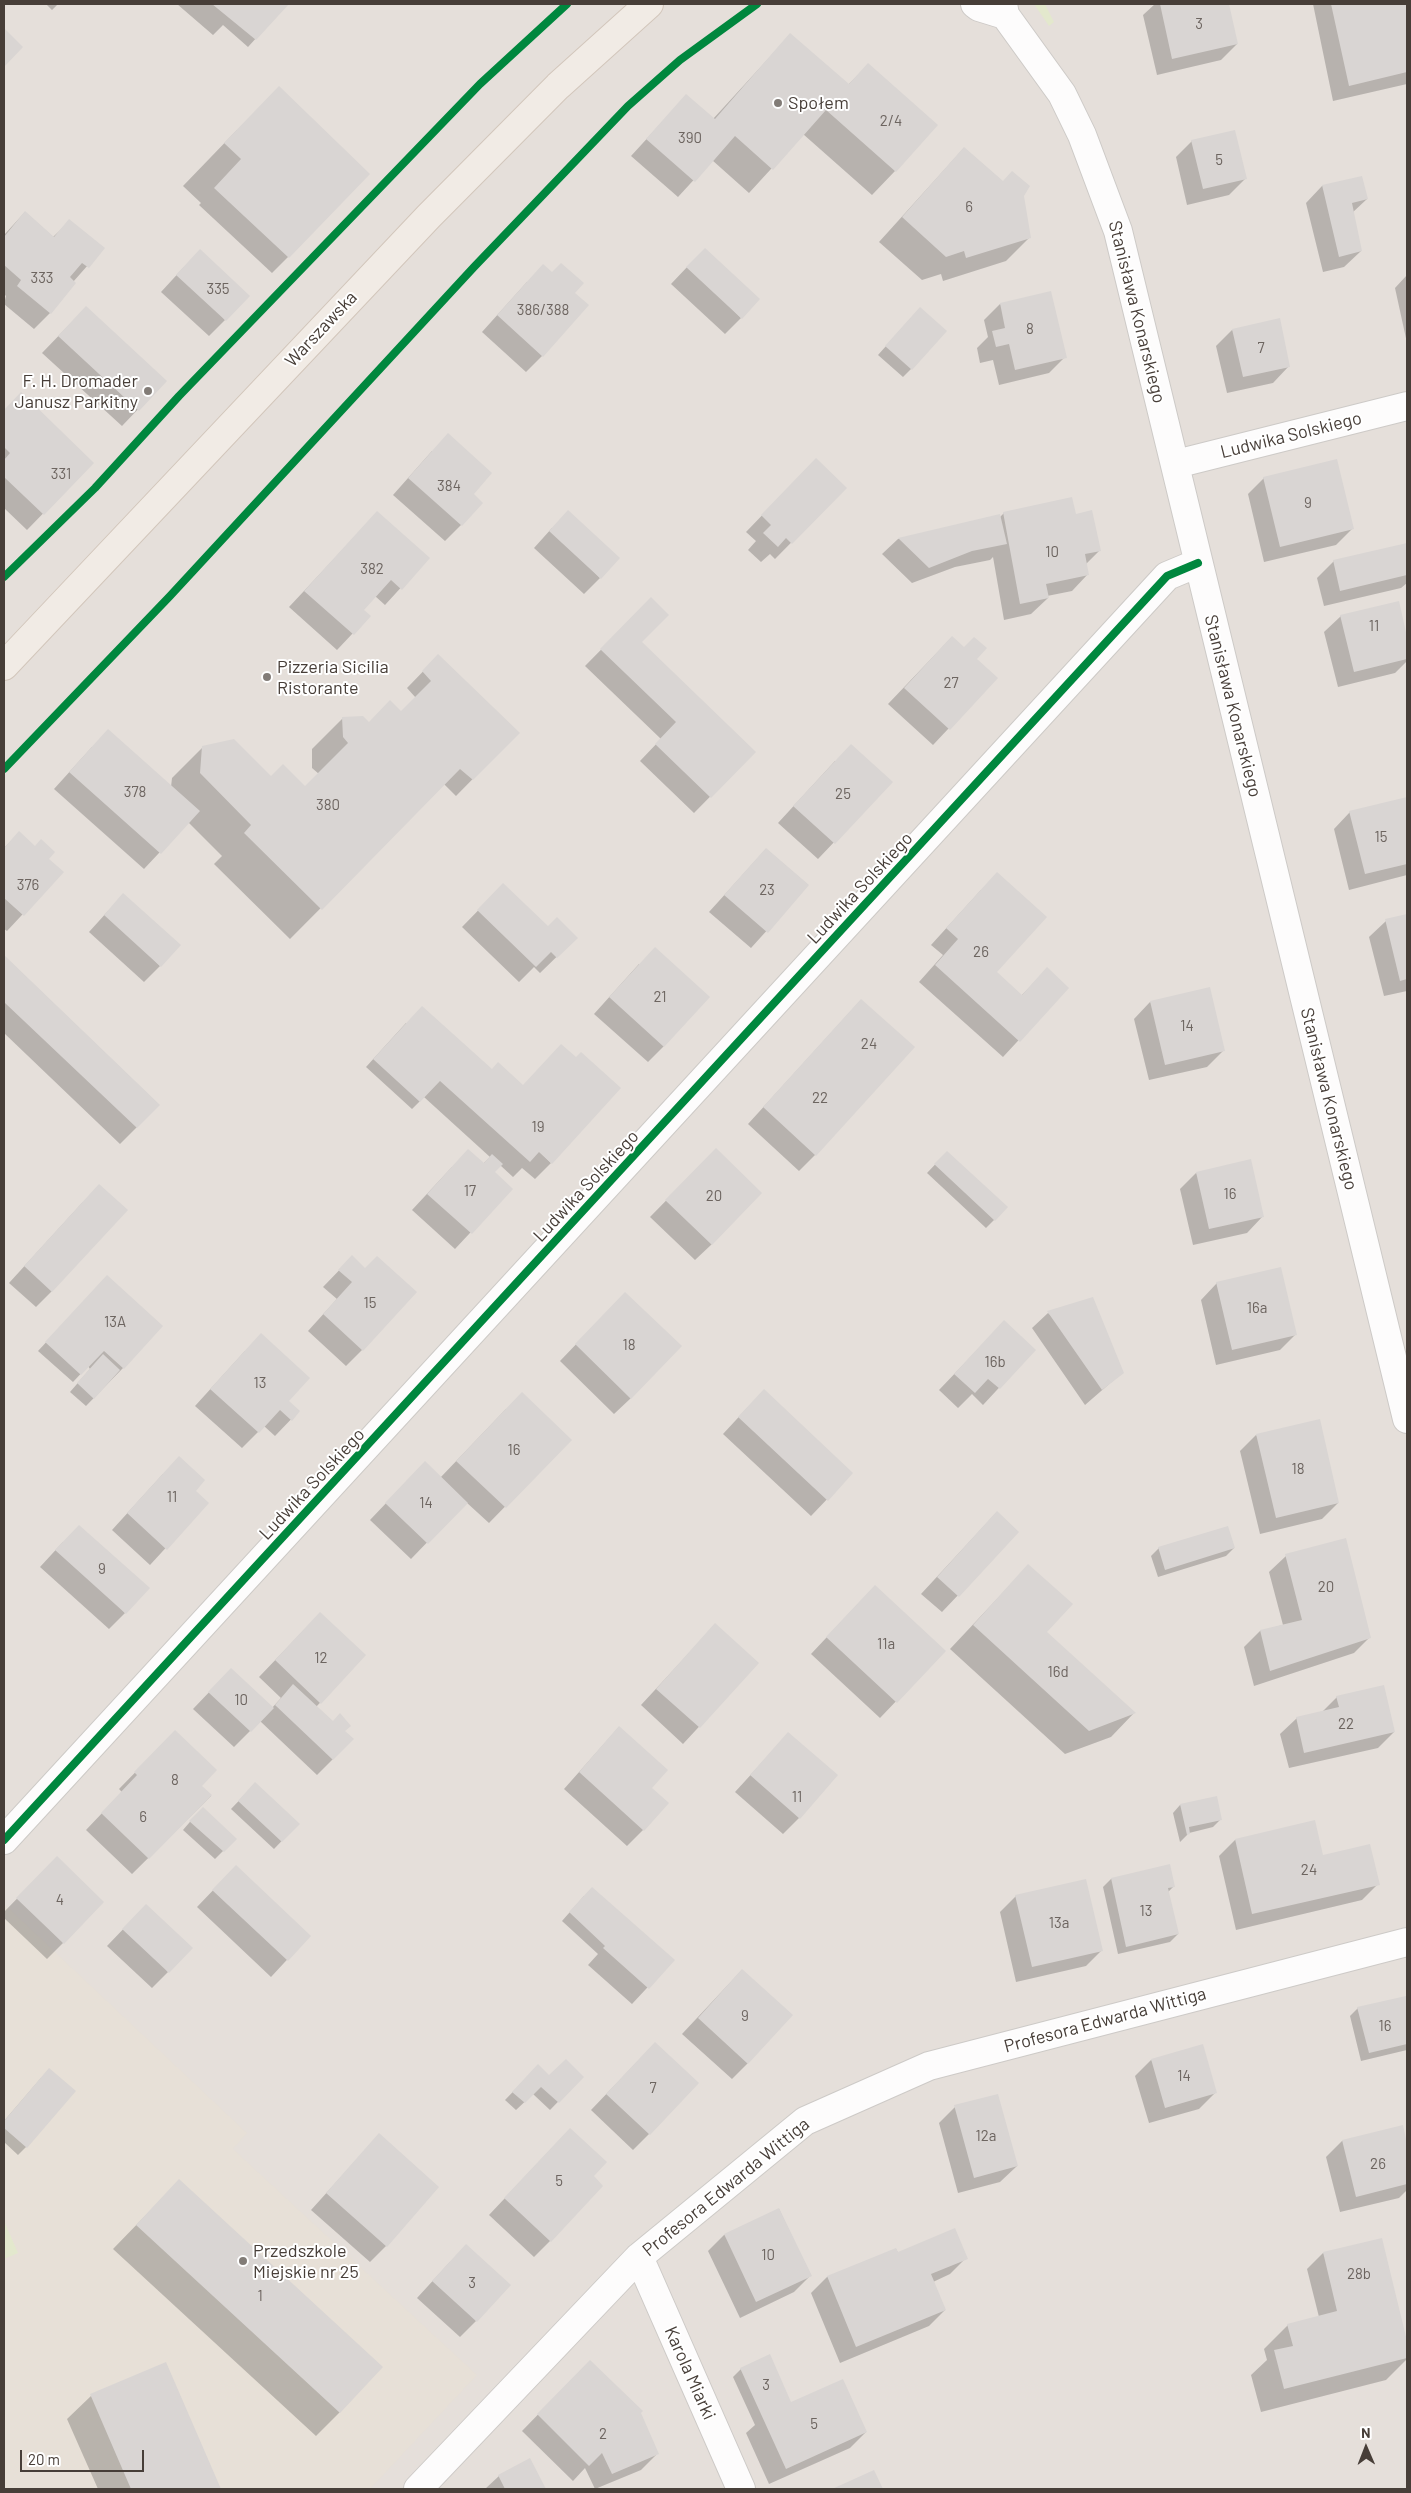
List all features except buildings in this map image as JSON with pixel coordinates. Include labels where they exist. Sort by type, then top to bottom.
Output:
[{"type":"main road","name":"Warszawska","points":[[4,666],[428,216],[558,86],[649,4]]},
{"type":"street","name":"Stanisława Konarskiego","points":[[975,4],[979,8],[1004,9],[1062,94],[1100,179],[1118,231],[1407,1419]]},
{"type":"street","name":"Ludwika Solskiego","points":[[1176,464],[1407,406]]},
{"type":"street","name":"Ludwika Solskiego","points":[[4,1840],[1167,576],[1198,563]]},
{"type":"street","name":"Profesora Edwarda Wittiga","points":[[418,2489],[638,2257],[805,2121],[929,2066],[1407,1942]]},
{"type":"street","name":"Karola Miarki","points":[[638,2257],[741,2489]]},
{"type":"shaded area","points":[[4,4],[1407,4],[1407,2489],[4,2489]]},
{"type":"shaded area","points":[[4,1904],[247,2133],[233,2149],[477,2375],[370,2489],[4,2489]]},
{"type":"green space","points":[[1034,4],[1045,4],[1054,22],[1049,26]]},
{"type":"green space","points":[[4,2221],[18,2253],[4,2259]]},
{"type":"cycle path","points":[[4,577],[95,488],[179,396],[480,84],[567,4]]},
{"type":"cycle path","points":[[4,769],[170,596],[474,267],[628,106],[680,60],[757,4]]},
{"type":"cycle path","points":[[4,1840],[1167,576],[1198,563]]},
{"type":"place","name":"Społem","points":[[778,103]]},
{"type":"place","name":"F. H. Dromader Janusz Parkitny","points":[[148,391]]},
{"type":"place","name":"Pizzeria Sicilia Ristorante","points":[[267,677]]},
{"type":"place","name":"Przedszkole Miejskie nr 25","points":[[243,2261]]}]
